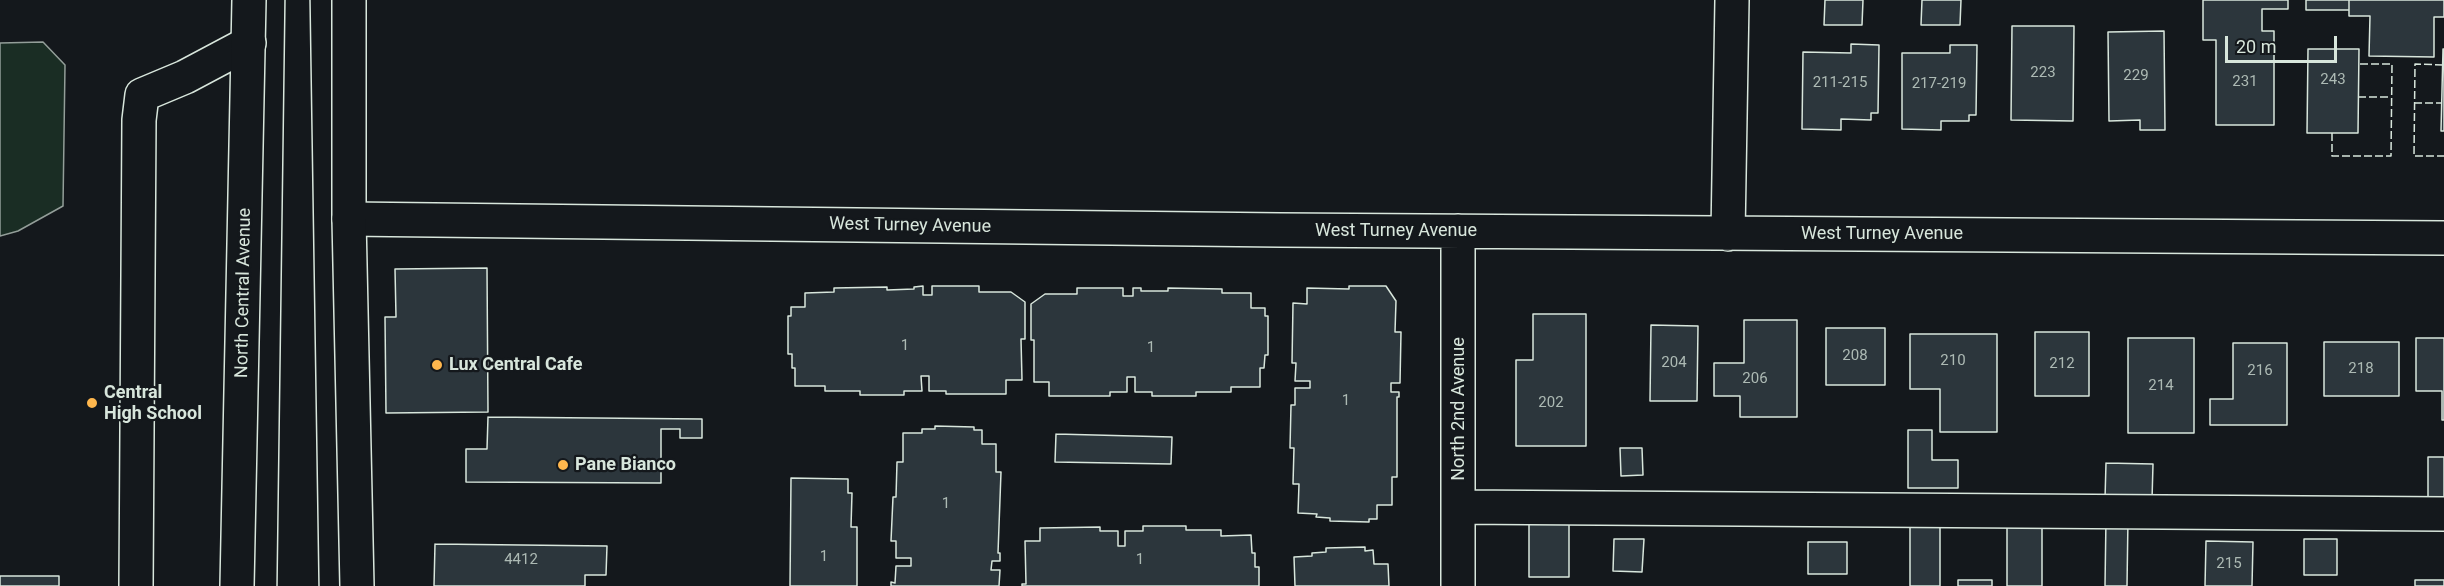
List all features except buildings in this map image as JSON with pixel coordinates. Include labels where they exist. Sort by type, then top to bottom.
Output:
[{"type":"street","name":"North Central Avenue","points":[[237,586],[249,0]]},
{"type":"street","points":[[349,0],[349,219],[357,586]]},
{"type":"street","points":[[1728,234],[1732,0]]},
{"type":"street","points":[[136,586],[139,132],[142,95],[185,77],[249,43]]},
{"type":"street","name":"West Turney Avenue","points":[[349,219],[1728,234],[2444,238]]},
{"type":"street","name":"North 2nd Avenue","points":[[1458,231],[1458,586]]},
{"type":"street","points":[[1459,507],[2444,514]]},
{"type":"green space","points":[[43,42],[65,65],[63,206],[18,231],[0,236],[0,43]]},
{"type":"tram line","points":[[277,586],[285,0]]},
{"type":"tram line","points":[[310,0],[319,586]]},
{"type":"fence","points":[[2332,133],[2332,156],[2391,156],[2392,64],[2359,64]]},
{"type":"fence","points":[[2443,65],[2415,64],[2414,156],[2444,156]]},
{"type":"fence","points":[[2358,97],[2391,97]]},
{"type":"fence","points":[[2414,103],[2442,103]]},
{"type":"place","name":"Lux Central Cafe","points":[[437,365]]},
{"type":"place","name":"Central High School","points":[[92,403]]},
{"type":"place","name":"Pane Bianco","points":[[563,465]]}]
